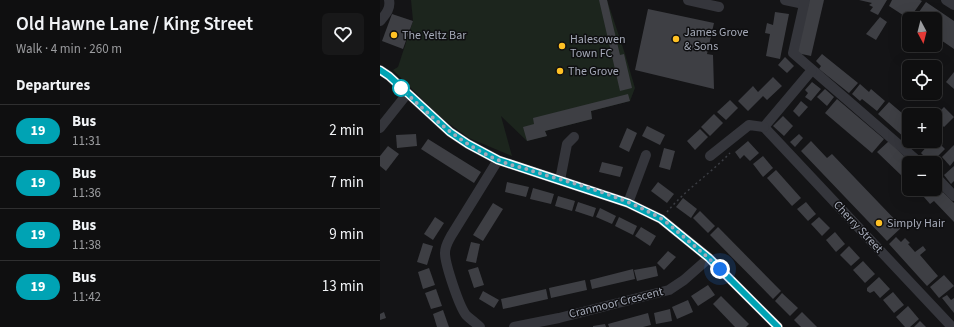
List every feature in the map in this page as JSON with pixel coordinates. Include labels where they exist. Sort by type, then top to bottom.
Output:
[{"type":"street","points":[[380,21],[388,11],[390,5],[389,0]]},
{"type":"street","points":[[688,0],[719,7]]},
{"type":"street","points":[[785,0],[804,2],[793,54],[912,156]]},
{"type":"street","points":[[380,70],[389,76],[450,132],[468,144],[498,160],[628,203],[661,219],[709,258],[778,327]]},
{"type":"street","points":[[710,156],[749,125],[764,127],[812,70]]},
{"type":"street","points":[[380,128],[407,94]]},
{"type":"street","name":"Cherry Street","points":[[764,127],[952,327]]},
{"type":"street","points":[[560,180],[566,144],[574,137]]},
{"type":"street","points":[[628,203],[646,155]]},
{"type":"street","points":[[480,327],[466,314],[459,301],[445,262],[445,253],[446,245],[451,236],[498,160]]},
{"type":"street","points":[[942,183],[954,196]]},
{"type":"street","name":"Cranmoor Crescent","points":[[514,327],[572,315],[669,290],[684,280],[709,258]]},
{"type":"path","points":[[661,219],[678,199],[714,170],[734,150]]},
{"type":"shaded area","name":"The Grove","points":[[411,0],[607,0],[635,88],[630,101],[591,111],[592,119],[545,131],[547,136],[527,141],[501,116],[512,156],[469,138],[440,117],[393,70],[398,67],[413,21]]},
{"type":"building","points":[[599,0],[607,0],[620,55],[624,54],[632,88],[620,91]]},
{"type":"building","points":[[809,0],[824,0],[811,56],[797,53]]},
{"type":"building","points":[[859,0],[887,0],[878,15],[870,11],[873,7],[869,5],[872,3]]},
{"type":"building","points":[[892,0],[922,1],[914,12],[902,12],[902,14],[889,6]]},
{"type":"building","points":[[926,2],[941,12],[919,12]]},
{"type":"building","name":"James Grove & Sons","points":[[648,9],[714,23],[707,54],[713,55],[714,89],[635,70]]},
{"type":"building","points":[[775,12],[789,14],[780,59],[766,56],[770,34],[765,33],[767,23],[773,25]]},
{"type":"building","points":[[942,13],[954,21],[954,49],[942,41]]},
{"type":"building","points":[[392,14],[413,21],[403,49],[382,41]]},
{"type":"building","points":[[880,17],[887,22],[876,40],[866,34]]},
{"type":"building","points":[[822,54],[858,83],[849,93],[819,69],[821,66],[816,61]]},
{"type":"building","points":[[785,57],[794,66],[787,73],[778,65]]},
{"type":"building","points":[[954,72],[954,89],[946,82]]},
{"type":"building","points":[[773,77],[782,86],[767,100],[763,96],[748,111],[738,101],[753,86],[758,92]]},
{"type":"building","points":[[812,82],[821,89],[811,101],[805,97],[808,93],[805,90]]},
{"type":"building","points":[[860,84],[869,92],[871,89],[885,101],[877,111],[862,99],[860,101],[852,94]]},
{"type":"building","points":[[825,89],[834,97],[827,106],[817,97]]},
{"type":"building","points":[[628,94],[630,101],[591,111],[592,119],[545,131],[547,136],[527,141],[523,127],[534,124],[533,118]]},
{"type":"building","points":[[837,99],[884,139],[872,153],[825,113]]},
{"type":"building","points":[[730,100],[738,108],[726,120],[717,112]]},
{"type":"building","points":[[801,101],[808,107],[799,117],[793,111]]},
{"type":"building","points":[[889,102],[902,113],[902,135],[878,114]]},
{"type":"building","points":[[944,107],[954,117],[944,127],[942,125],[942,109]]},
{"type":"building","points":[[714,114],[723,123],[710,136],[701,127]]},
{"type":"building","points":[[783,116],[793,126],[784,136],[773,126]]},
{"type":"building","points":[[647,126],[665,135],[660,145],[642,136]]},
{"type":"building","points":[[627,128],[637,133],[629,152],[619,147]]},
{"type":"building","points":[[700,129],[708,137],[695,150],[687,141]]},
{"type":"building","points":[[416,134],[417,146],[397,148],[396,135]]},
{"type":"building","points":[[799,134],[803,138],[795,147],[790,142]]},
{"type":"building","points":[[428,139],[481,172],[474,183],[421,149]]},
{"type":"building","points":[[748,141],[759,153],[750,161],[744,155],[740,159],[735,152]]},
{"type":"building","points":[[811,141],[827,158],[832,154],[902,227],[887,241],[801,151]]},
{"type":"building","points":[[889,141],[904,156],[902,156],[902,176],[877,152]]},
{"type":"building","points":[[954,145],[954,161],[950,166],[942,157]]},
{"type":"building","points":[[388,146],[399,154],[386,171],[380,166],[380,156]]},
{"type":"building","points":[[942,146],[945,149],[938,156],[924,156],[921,153],[925,148],[942,148]]},
{"type":"building","points":[[664,148],[675,151],[670,170],[659,167]]},
{"type":"building","points":[[763,156],[773,168],[763,177],[753,164]]},
{"type":"building","points":[[602,162],[623,167],[620,177],[599,172]]},
{"type":"building","points":[[954,166],[954,181],[951,184],[944,175]]},
{"type":"building","points":[[776,170],[801,198],[792,206],[767,178]]},
{"type":"building","points":[[507,182],[529,187],[526,197],[505,192]]},
{"type":"building","points":[[658,182],[674,194],[667,203],[651,191]]},
{"type":"building","points":[[533,188],[554,194],[551,204],[530,199]]},
{"type":"building","points":[[943,192],[954,203],[954,222],[934,201],[930,204],[923,196],[942,196]]},
{"type":"building","points":[[558,196],[575,201],[572,211],[555,206]]},
{"type":"building","points":[[683,198],[697,209],[691,218],[676,207]]},
{"type":"building","points":[[578,202],[596,208],[593,217],[575,211]]},
{"type":"building","points":[[806,202],[816,214],[808,221],[797,209]]},
{"type":"building","points":[[493,203],[503,209],[483,241],[473,235]]},
{"type":"building","points":[[600,208],[616,216],[612,224],[596,217]]},
{"type":"building","points":[[700,211],[715,226],[708,233],[693,218]]},
{"type":"building","points":[[435,217],[444,223],[433,240],[424,234]]},
{"type":"building","points":[[619,217],[637,226],[633,235],[615,226]]},
{"type":"building","points":[[819,217],[830,228],[822,236],[811,224]]},
{"type":"building","points":[[641,227],[656,236],[650,246],[635,236]]},
{"type":"building","points":[[718,227],[781,291],[773,299],[710,235]]},
{"type":"building","points":[[835,232],[845,244],[836,252],[826,240]]},
{"type":"building","points":[[896,237],[901,242],[905,238],[915,252],[923,246],[926,250],[920,255],[938,276],[927,286],[889,244]]},
{"type":"building","points":[[471,242],[480,244],[476,263],[466,261]]},
{"type":"building","points":[[423,243],[433,246],[427,265],[417,262]]},
{"type":"building","points":[[849,246],[860,258],[851,266],[840,255]]},
{"type":"building","points":[[668,251],[676,257],[664,270],[657,263]]},
{"type":"building","points":[[863,261],[875,274],[865,283],[853,270]]},
{"type":"building","points":[[656,266],[658,276],[637,281],[634,270]]},
{"type":"building","points":[[478,267],[484,285],[474,288],[468,270]]},
{"type":"building","points":[[429,268],[435,285],[423,289],[418,272]]},
{"type":"building","points":[[633,269],[635,279],[592,289],[590,280]]},
{"type":"building","points":[[944,275],[954,286],[939,298],[930,287]]},
{"type":"building","points":[[879,277],[890,289],[880,298],[874,291],[870,293],[867,291],[867,288]]},
{"type":"building","points":[[585,280],[587,290],[551,298],[549,288]]},
{"type":"building","points":[[708,285],[715,295],[698,306],[691,296]]},
{"type":"building","points":[[436,289],[442,306],[431,309],[425,293]]},
{"type":"building","points":[[546,289],[548,299],[503,309],[501,299]]},
{"type":"building","points":[[483,291],[499,300],[494,308],[479,299]]},
{"type":"building","points":[[893,292],[904,305],[894,313],[883,300]]},
{"type":"building","points":[[782,293],[798,308],[790,316],[775,301]]},
{"type":"building","points":[[947,295],[951,300],[954,298],[954,313],[942,298]]},
{"type":"building","points":[[721,296],[749,324],[746,327],[735,327],[713,304]]},
{"type":"building","points":[[688,300],[693,312],[677,319],[672,307]]},
{"type":"building","points":[[908,306],[919,319],[910,327],[905,327],[896,317]]},
{"type":"building","points":[[670,309],[672,321],[656,324],[654,313]]},
{"type":"building","points":[[443,310],[449,327],[437,327],[433,314]]},
{"type":"building","points":[[384,312],[386,318],[380,320],[380,314]]},
{"type":"building","points":[[802,312],[817,327],[801,327],[794,320]]},
{"type":"building","points":[[648,313],[651,325],[643,327],[609,327],[608,324]]},
{"type":"building","points":[[920,321],[926,327],[914,327]]},
{"type":"building","points":[[605,324],[606,327],[593,327],[593,326]]},
{"type":"bus line","name":"19","points":[[380,70],[389,76],[450,132],[468,144],[498,160],[593,190],[628,203],[661,219],[709,258],[778,327]]},
{"type":"place","name":"The Yeltz Bar","points":[[394,35]]},
{"type":"place","name":"James Grove & Sons","points":[[676,39]]},
{"type":"place","name":"Halesowen Town FC","points":[[562,46]]},
{"type":"place","name":"The Grove","points":[[560,71]]},
{"type":"place","name":"Simply Hair","points":[[879,223]]},
{"type":"route","points":[[401,88],[450,132],[468,144],[498,160],[593,190],[647,212],[661,219],[696,246],[720,269]]}]
